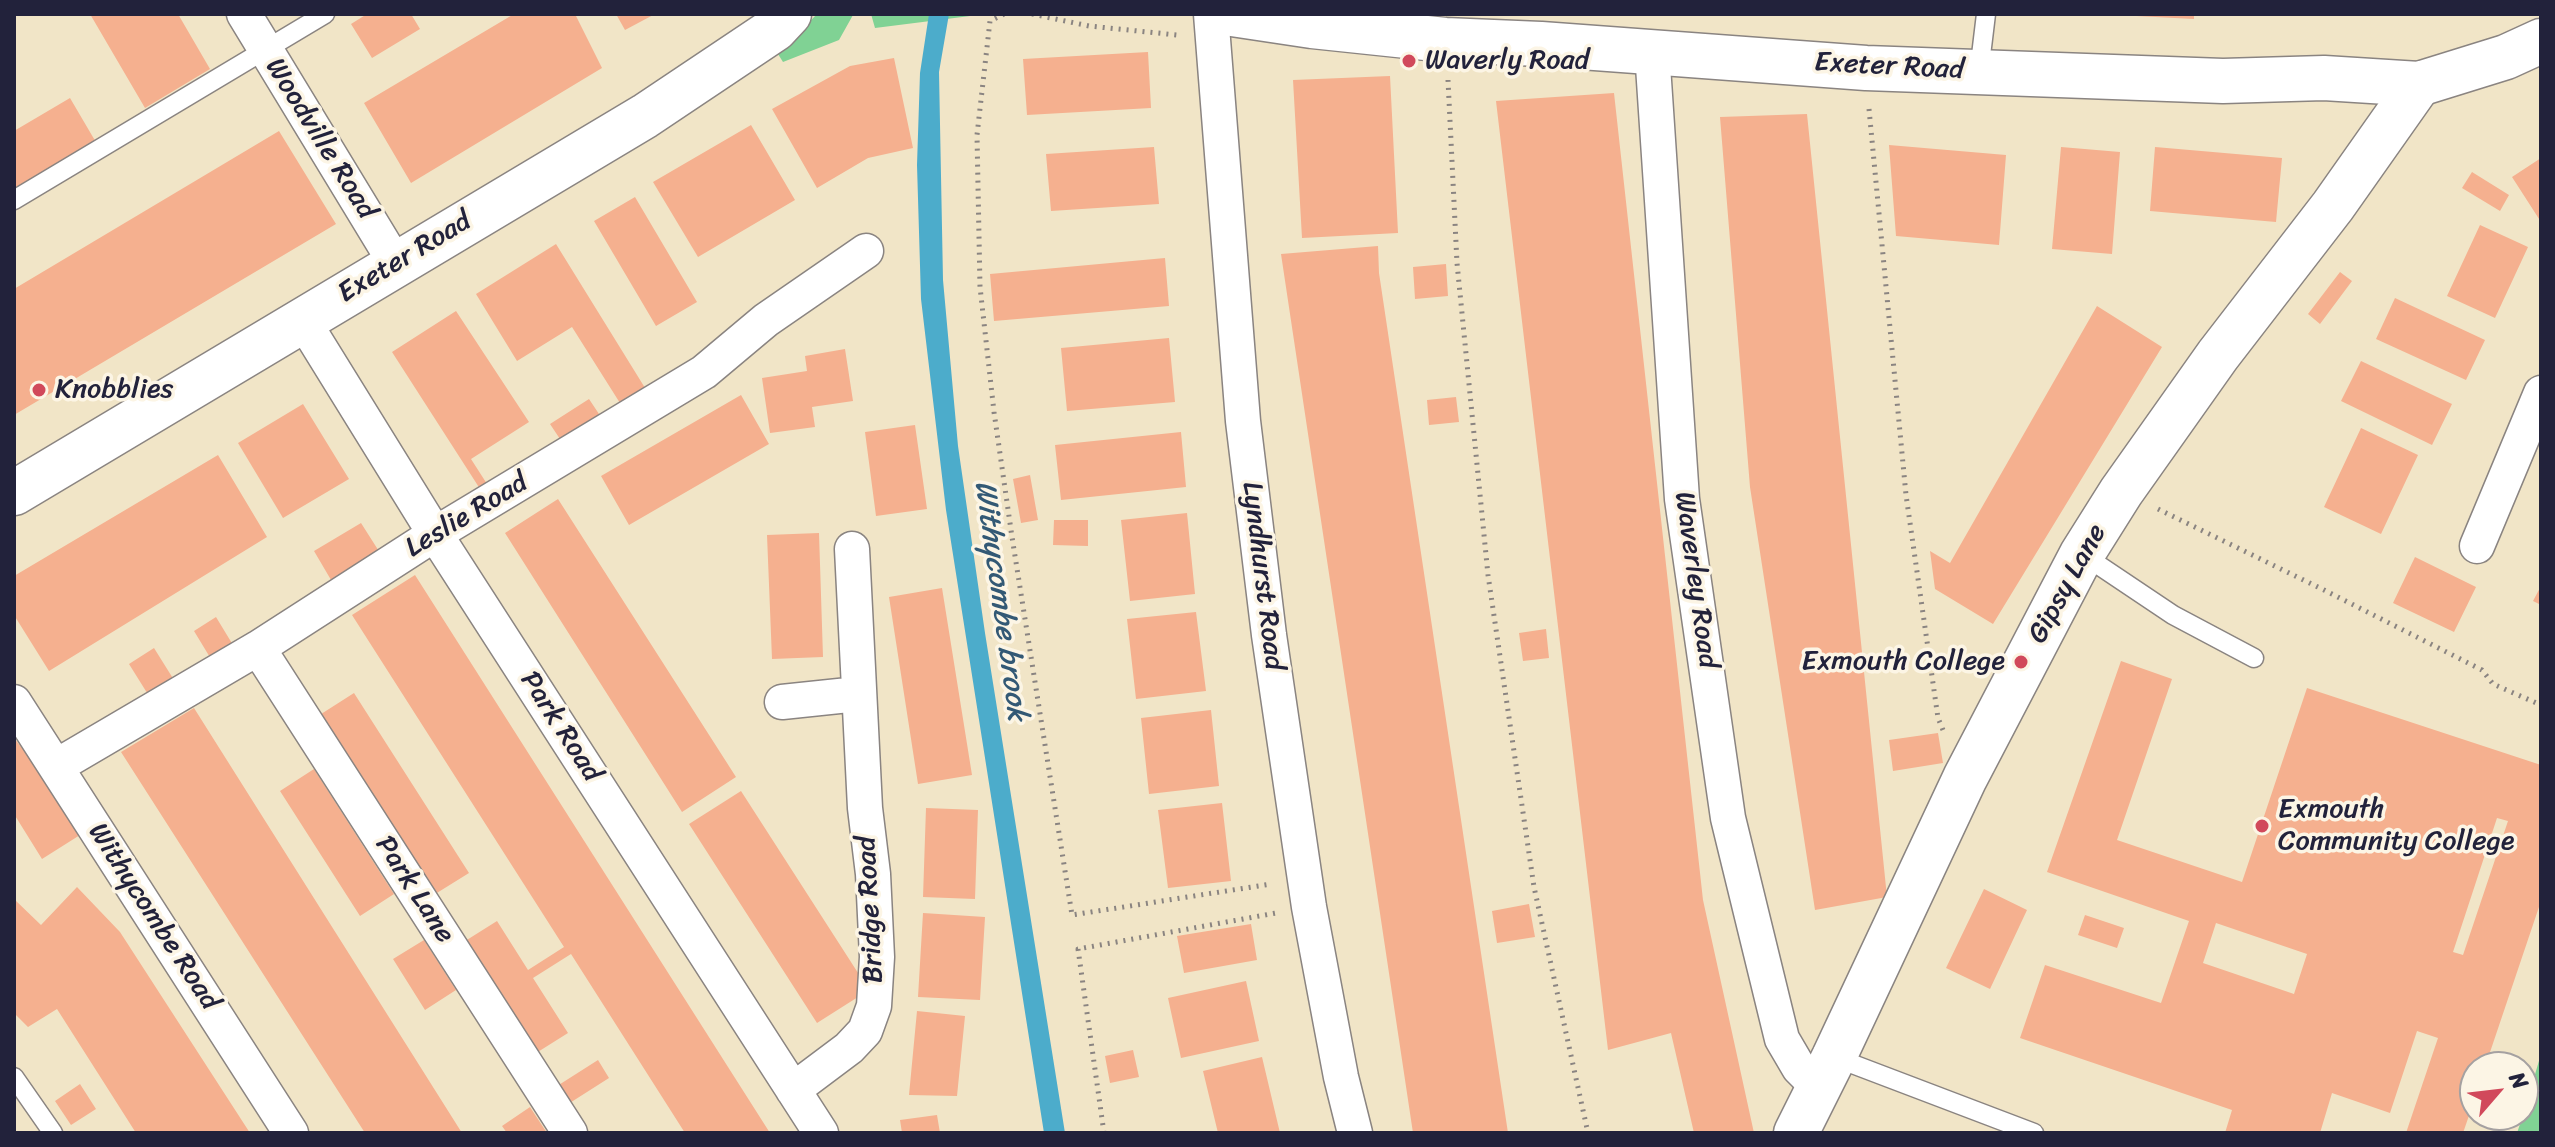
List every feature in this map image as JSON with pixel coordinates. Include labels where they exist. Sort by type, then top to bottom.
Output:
[{"type":"main road","name":"Exeter Road","points":[[14,493],[645,116],[775,29],[789,14]]},
{"type":"main road","name":"Exeter Road","points":[[1232,14],[1357,23],[1445,40],[1652,51],[1866,68],[2223,81],[2324,78],[2419,84],[2506,57],[2541,41]]},
{"type":"main road","name":"Gipsy Lane","points":[[1796,1133],[1965,778],[2082,554],[2121,492],[2218,355],[2333,206],[2419,84]]},
{"type":"street","name":"Woodville Road","points":[[244,14],[396,264]]},
{"type":"street","name":"Lyndhurst Road","points":[[1211,14],[1243,421],[1269,635],[1306,893],[1341,1077],[1355,1133]]},
{"type":"street","name":"Waverley Road","points":[[1652,51],[1682,499],[1728,818],[1782,1039],[1799,1068],[1827,1072]]},
{"type":"street","name":"Leslie Road","points":[[57,766],[258,648],[435,534],[704,372],[766,320],[866,251]]},
{"type":"street","name":"Park Road","points":[[302,319],[435,534],[821,1133]]},
{"type":"street","points":[[2477,546],[2541,393]]},
{"type":"street","name":"Bridge Road","points":[[793,1090],[849,1048],[865,1031],[874,1006],[877,957],[874,887],[865,808],[852,549]]},
{"type":"street","name":"Park Lane","points":[[258,648],[570,1133]]},
{"type":"street","points":[[782,702],[858,694]]},
{"type":"street","name":"Withycombe Road","points":[[14,702],[291,1133]]},
{"type":"lane","points":[[14,200],[325,14]]},
{"type":"lane","points":[[1979,72],[1986,14]]},
{"type":"lane","points":[[2082,554],[2173,615],[2254,658]]},
{"type":"lane","points":[[1827,1072],[2034,1133]]},
{"type":"lane","points":[[14,1077],[53,1133]]},
{"type":"path","points":[[1004,14],[990,21],[977,135],[980,287],[1009,522],[1072,915],[1306,893]]},
{"type":"path","points":[[1032,14],[1089,26],[1185,36],[1190,70],[1215,74]]},
{"type":"path","points":[[1445,40],[1457,263],[1488,575],[1534,887],[1588,1133]]},
{"type":"path","points":[[1866,68],[1906,495],[1938,718],[1965,778]]},
{"type":"path","points":[[2121,492],[2338,596],[2482,670],[2493,684],[2541,705]]},
{"type":"path","points":[[1104,1133],[1078,949],[1306,893]]},
{"type":"green space","points":[[817,14],[853,15],[839,40],[783,62],[778,54]]},
{"type":"green space","points":[[871,14],[986,14],[875,28]]},
{"type":"green space","points":[[2541,1054],[2541,1133],[2517,1133],[2539,1131]]},
{"type":"water","points":[[929,14],[949,14],[939,72],[943,280],[958,446],[1065,1133],[1044,1133],[946,510],[921,299],[917,165],[920,73]]},
{"type":"building","points":[[90,14],[178,14],[210,69],[145,108]]},
{"type":"building","points":[[367,14],[411,14],[420,29],[372,58],[351,24]]},
{"type":"building","points":[[514,14],[575,14],[602,68],[411,183],[364,103]]},
{"type":"building","points":[[616,14],[655,14],[625,30]]},
{"type":"building","points":[[2194,14],[2194,19],[2136,16]]},
{"type":"building","points":[[1148,52],[1151,108],[1027,115],[1023,59]]},
{"type":"building","points":[[894,58],[913,148],[868,158],[817,188],[772,109],[850,66]]},
{"type":"building","points":[[1390,76],[1398,233],[1302,238],[1293,80]]},
{"type":"building","points":[[1614,93],[1703,900],[1754,1133],[1694,1133],[1671,1033],[1608,1050],[1496,101]]},
{"type":"building","points":[[70,98],[97,144],[14,193],[14,131]]},
{"type":"building","points":[[1807,114],[1887,897],[1815,910],[1750,487],[1720,117]]},
{"type":"building","points":[[751,125],[795,200],[698,257],[653,182]]},
{"type":"building","points":[[279,131],[336,224],[14,415],[14,289]]},
{"type":"building","points":[[1889,145],[2006,155],[1999,245],[1896,236]]},
{"type":"building","points":[[1154,147],[1159,204],[1051,211],[1046,154]]},
{"type":"building","points":[[2061,147],[2120,152],[2112,254],[2052,249]]},
{"type":"building","points":[[2155,147],[2282,158],[2276,222],[2150,211]]},
{"type":"building","points":[[2541,158],[2541,222],[2512,177]]},
{"type":"building","points":[[2472,172],[2509,195],[2500,211],[2462,188]]},
{"type":"building","points":[[635,197],[697,302],[656,326],[594,221]]},
{"type":"building","points":[[2480,225],[2528,247],[2495,318],[2447,296]]},
{"type":"building","points":[[556,244],[650,396],[625,411],[572,327],[517,361],[476,294]]},
{"type":"building","points":[[1378,246],[1379,273],[1508,1133],[1413,1133],[1281,254]]},
{"type":"building","points":[[1165,258],[1169,306],[994,321],[990,274]]},
{"type":"building","points":[[1446,264],[1448,296],[1415,299],[1413,267]]},
{"type":"building","points":[[2340,272],[2352,281],[2320,324],[2308,314]]},
{"type":"building","points":[[2395,298],[2485,340],[2466,380],[2376,339]]},
{"type":"building","points":[[2097,306],[2162,347],[1993,624],[1935,589],[1930,551],[1950,563]]},
{"type":"building","points":[[456,311],[529,422],[471,459],[489,487],[482,492],[392,352]]},
{"type":"building","points":[[1169,338],[1175,402],[1067,411],[1061,348]]},
{"type":"building","points":[[845,349],[853,401],[812,407],[815,427],[770,433],[762,378],[807,371],[805,356]]},
{"type":"building","points":[[2361,361],[2452,404],[2432,445],[2341,401]]},
{"type":"building","points":[[741,395],[769,444],[629,525],[601,476]]},
{"type":"building","points":[[1456,397],[1459,422],[1429,425],[1427,400]]},
{"type":"building","points":[[589,399],[605,423],[566,448],[550,424]]},
{"type":"building","points":[[303,404],[349,479],[283,518],[238,443]]},
{"type":"building","points":[[915,425],[927,509],[876,516],[865,432]]},
{"type":"building","points":[[2361,428],[2418,455],[2381,534],[2324,507]]},
{"type":"building","points":[[1181,432],[1186,487],[1061,500],[1055,445]]},
{"type":"building","points":[[218,455],[267,537],[49,671],[14,615],[14,576]]},
{"type":"building","points":[[1030,475],[1038,520],[1021,523],[1013,479]]},
{"type":"building","points":[[558,499],[736,777],[682,812],[505,533]]},
{"type":"building","points":[[1187,513],[1195,594],[1130,601],[1121,520]]},
{"type":"building","points":[[1054,520],[1088,520],[1088,546],[1053,545]]},
{"type":"building","points":[[361,523],[382,556],[334,585],[314,551]]},
{"type":"building","points":[[819,533],[823,657],[772,659],[767,535]]},
{"type":"building","points":[[2415,557],[2476,587],[2454,632],[2393,603]]},
{"type":"building","points":[[415,575],[770,1133],[685,1133],[571,954],[533,978],[568,1033],[533,1055],[462,943],[497,921],[528,970],[564,947],[352,615]]},
{"type":"building","points":[[2541,586],[2541,605],[2533,601]]},
{"type":"building","points":[[942,588],[972,775],[918,784],[889,597]]},
{"type":"building","points":[[1196,612],[1206,691],[1136,699],[1127,619]]},
{"type":"building","points":[[216,617],[233,645],[211,659],[194,631]]},
{"type":"building","points":[[1546,629],[1549,658],[1523,661],[1519,633]]},
{"type":"building","points":[[154,648],[174,680],[149,696],[129,664]]},
{"type":"building","points":[[2121,661],[2172,679],[2117,840],[2242,882],[2307,688],[2541,765],[2541,901],[2490,1051],[2459,1051],[2459,1131],[2463,1133],[2406,1133],[2438,1038],[2417,1031],[2390,1113],[2332,1093],[2320,1133],[2225,1133],[2232,1110],[2020,1038],[2045,965],[2161,1003],[2189,921],[2047,872]],"holes":[[[2497,818],[2508,821],[2463,955],[2453,952]],[[2216,923],[2307,954],[2294,994],[2203,963]]]},
{"type":"building","points":[[354,693],[469,873],[432,896],[318,716]]},
{"type":"building","points":[[194,708],[462,1133],[365,1133],[121,752]]},
{"type":"building","points":[[1211,710],[1219,786],[1149,794],[1141,718]]},
{"type":"building","points":[[1938,733],[1943,763],[1893,771],[1889,740]]},
{"type":"building","points":[[14,738],[40,771],[80,835],[42,859],[14,814]]},
{"type":"building","points":[[314,769],[394,894],[360,916],[280,791]]},
{"type":"building","points":[[741,791],[869,990],[817,1023],[689,824]]},
{"type":"building","points":[[1222,803],[1231,881],[1168,888],[1158,810]]},
{"type":"building","points":[[926,808],[978,810],[975,899],[923,897]]},
{"type":"building","points":[[77,887],[120,932],[250,1133],[136,1133],[57,1009],[28,1027],[14,1013],[14,899],[41,925]]},
{"type":"building","points":[[1984,889],[2027,910],[1990,989],[1946,968]]},
{"type":"building","points":[[1529,904],[1535,937],[1497,943],[1492,911]]},
{"type":"building","points":[[923,913],[985,917],[980,1000],[918,997]]},
{"type":"building","points":[[2085,915],[2124,928],[2117,948],[2078,935]]},
{"type":"building","points":[[1251,924],[1257,960],[1184,973],[1177,936]]},
{"type":"building","points":[[424,940],[456,990],[425,1010],[393,959]]},
{"type":"building","points":[[1246,981],[1259,1041],[1181,1058],[1168,998]]},
{"type":"building","points":[[917,1011],[965,1016],[957,1096],[909,1095]]},
{"type":"building","points":[[1133,1050],[1139,1077],[1110,1083],[1105,1056]]},
{"type":"building","points":[[1262,1057],[1280,1133],[1218,1133],[1203,1071]]},
{"type":"building","points":[[598,1060],[609,1078],[565,1106],[554,1088]]},
{"type":"building","points":[[80,1084],[96,1109],[71,1125],[55,1101]]},
{"type":"building","points":[[530,1107],[547,1133],[507,1133],[502,1126]]},
{"type":"building","points":[[937,1115],[940,1133],[902,1133],[900,1120]]},
{"type":"place","name":"Waverly Road","points":[[1409,61]]},
{"type":"place","name":"Knobblies","points":[[39,390]]},
{"type":"place","name":"Exmouth College","points":[[2021,662]]},
{"type":"place","name":"Exmouth Community College","points":[[2262,826]]},
{"type":"water label","name":"Withycombe brook","points":[[1000,601]]}]
